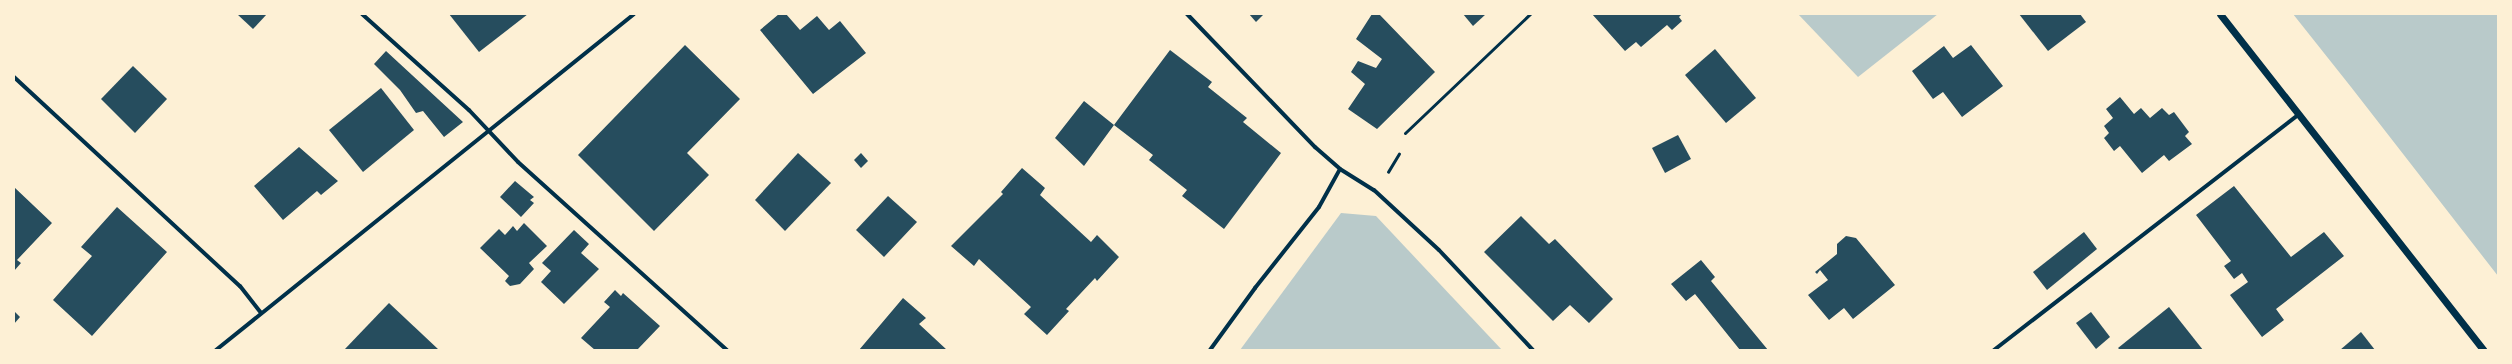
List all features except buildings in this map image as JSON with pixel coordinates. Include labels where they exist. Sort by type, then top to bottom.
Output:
[{"type":"street","points":[[362,14],[468,110],[518,162],[727,350]]},
{"type":"street","points":[[216,350],[634,14]]},
{"type":"street","points":[[1187,14],[1310,141],[1340,169],[1374,190],[1439,250],[1533,350]]},
{"type":"street","points":[[2220,14],[2483,350]]},
{"type":"street","points":[[14,77],[240,286],[261,313]]},
{"type":"street","points":[[1994,350],[2298,115]]},
{"type":"street","points":[[1210,350],[1255,288],[1319,207],[1340,169]]},
{"type":"lane","points":[[1405,133],[1530,14]]},
{"type":"path","points":[[1374,190],[1397,160],[1405,133]]},
{"type":"shaded area","points":[[1798,14],[1938,14],[1858,77]]},
{"type":"shaded area","points":[[2293,14],[2498,14],[2498,276],[2351,87]]},
{"type":"shaded area","points":[[1341,213],[1376,216],[1502,350],[1240,350]]}]
